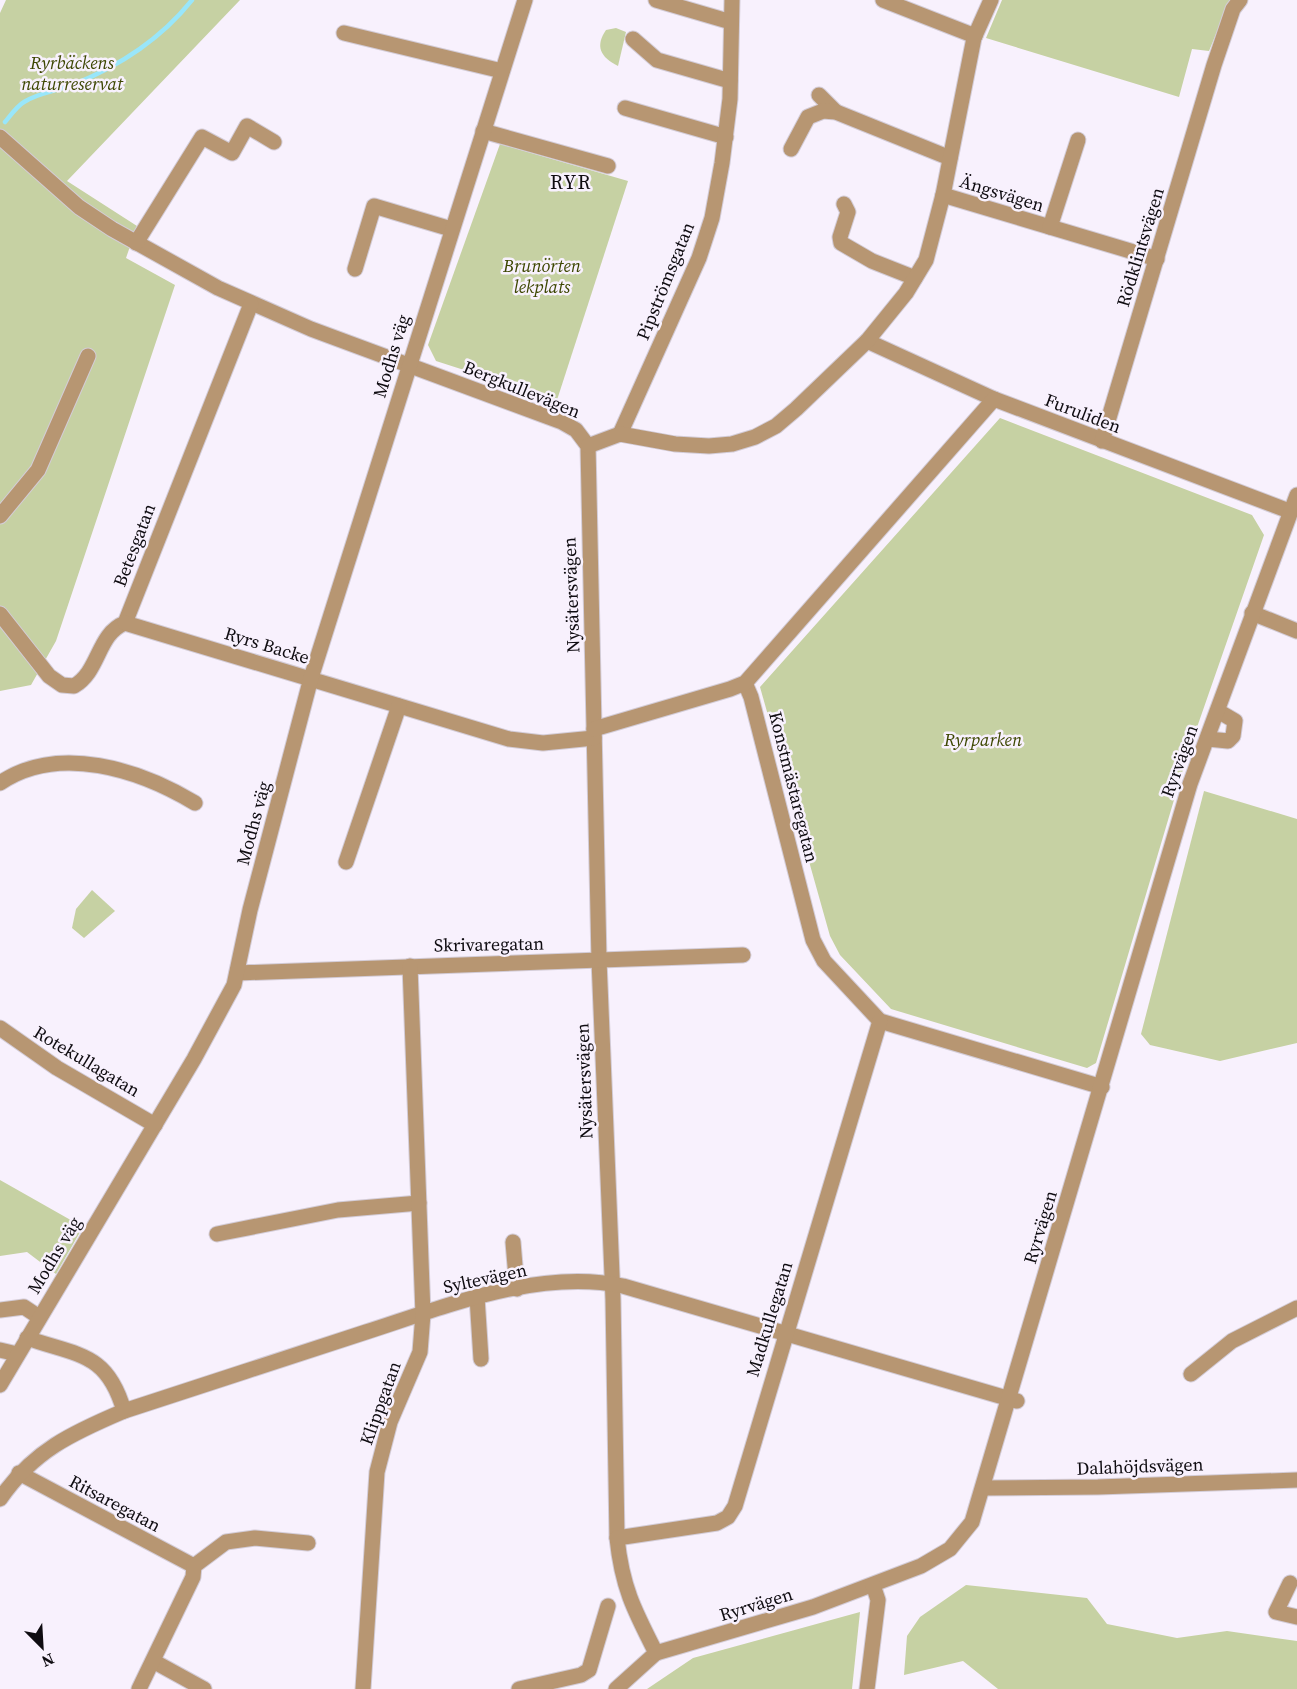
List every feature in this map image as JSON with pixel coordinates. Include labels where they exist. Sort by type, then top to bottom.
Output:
[{"type":"street","name":"Modhs väg","points":[[0,1385],[227,1002],[237,973],[250,910],[311,678],[525,0]]},
{"type":"street","points":[[656,0],[731,21]]},
{"type":"street","name":"Pipströmsgatan","points":[[620,434],[699,258],[712,218],[726,137],[732,0]]},
{"type":"street","points":[[883,0],[975,36]]},
{"type":"street","points":[[620,434],[675,444],[709,446],[732,444],[755,437],[776,426],[796,409],[867,341],[926,260],[943,195],[975,36],[991,0]]},
{"type":"street","name":"Rödklintsvägen","points":[[1102,441],[1214,65],[1233,9],[1240,0]]},
{"type":"street","points":[[344,33],[502,70]]},
{"type":"street","points":[[633,39],[657,60],[730,81]]},
{"type":"street","points":[[819,95],[836,112]]},
{"type":"street","points":[[625,108],[726,137]]},
{"type":"street","points":[[790,149],[808,117],[824,111],[836,112],[950,158]]},
{"type":"street","points":[[136,243],[202,137],[232,153],[247,126],[274,142]]},
{"type":"street","points":[[483,130],[608,166]]},
{"type":"street","name":"Bergkullevägen","points":[[0,137],[79,207],[136,243],[251,304],[562,422],[576,430],[588,446],[620,434]]},
{"type":"street","name":"Ängsvägen","points":[[1050,227],[1078,140]]},
{"type":"street","name":"Ängsvägen","points":[[943,195],[1157,260]]},
{"type":"street","points":[[844,204],[848,212],[840,237],[841,243],[872,261],[915,278]]},
{"type":"street","points":[[356,269],[374,206],[451,229]]},
{"type":"street","name":"Betesgatan","points":[[0,614],[55,682],[68,686],[79,683],[87,676],[109,632],[125,623],[251,304]]},
{"type":"street","name":"Furuliden","points":[[867,341],[994,399],[1289,511]]},
{"type":"street","points":[[0,516],[38,470],[88,356]]},
{"type":"street","points":[[744,683],[994,399]]},
{"type":"street","name":"Nysätersvägen","points":[[588,446],[599,960],[612,1284],[616,1538],[621,1575],[628,1598],[656,1653]]},
{"type":"street","name":"Ryrvägen","points":[[656,1653],[813,1607],[921,1566],[950,1549],[972,1522],[1013,1400],[1174,837],[1252,613],[1297,495]]},
{"type":"street","points":[[1252,613],[1297,631]]},
{"type":"street","name":"Ryrs Backe","points":[[125,623],[509,739],[543,743],[594,734],[744,683]]},
{"type":"street","name":"Konstmästaregatan","points":[[744,683],[751,697],[813,940],[824,962],[880,1021],[1102,1087]]},
{"type":"street","points":[[346,862],[399,706]]},
{"type":"street","points":[[1208,739],[1228,741],[1236,727],[1235,721],[1218,711]]},
{"type":"street","points":[[0,783],[31,768],[51,763],[79,762],[168,787],[195,803]]},
{"type":"street","name":"Skrivaregatan","points":[[237,973],[743,955]]},
{"type":"street","name":"Klippgatan","points":[[363,1689],[377,1472],[390,1422],[420,1352],[423,1314],[410,966]]},
{"type":"street","name":"Madkullegatan","points":[[616,1538],[717,1523],[728,1517],[735,1506],[784,1334],[880,1021]]},
{"type":"street","name":"Rotekullagatan","points":[[0,1028],[57,1068],[155,1125]]},
{"type":"street","points":[[217,1234],[338,1210],[419,1203]]},
{"type":"street","points":[[513,1242],[517,1289]]},
{"type":"street","name":"Syltevägen","points":[[2,1491],[47,1449],[87,1426],[124,1411],[477,1297],[553,1284],[612,1284],[1013,1400]]},
{"type":"street","points":[[477,1297],[481,1359]]},
{"type":"street","points":[[0,1310],[24,1307],[39,1317]]},
{"type":"street","points":[[1191,1374],[1232,1341],[1297,1308]]},
{"type":"street","points":[[27,1338],[94,1361],[109,1374],[117,1388],[124,1411]]},
{"type":"street","points":[[0,1350],[17,1354]]},
{"type":"street","name":"Ritsaregatan","points":[[19,1473],[194,1566]]},
{"type":"street","name":"Dalahöjdsvägen","points":[[983,1488],[1297,1480]]},
{"type":"street","points":[[139,1689],[193,1577],[194,1566],[226,1542],[255,1538],[308,1543]]},
{"type":"street","points":[[1290,1583],[1276,1612],[1297,1617]]},
{"type":"street","points":[[867,1689],[878,1600],[873,1585]]},
{"type":"street","points":[[519,1689],[580,1675],[589,1670],[608,1606]]},
{"type":"street","points":[[616,1689],[656,1653]]},
{"type":"street","points":[[153,1661],[204,1689]]},
{"type":"green space","name":"Ryrbäckens naturreservat","points":[[6,0],[240,0],[67,181],[137,226],[126,258],[175,285],[56,641],[31,685],[0,691],[0,13]]},
{"type":"green space","points":[[1002,0],[1230,0],[1209,51],[1192,49],[1179,97],[986,38]]},
{"type":"green space","points":[[616,28],[626,32],[618,66],[603,55],[600,46],[606,30]]},
{"type":"green space","name":"Brunörten lekplats","points":[[500,144],[628,181],[557,400],[436,361],[428,345]]},
{"type":"green space","name":"Ryrparken","points":[[1000,418],[1252,515],[1264,535],[1187,756],[1096,1063],[1087,1068],[891,1009],[840,955],[830,936],[760,687]]},
{"type":"green space","points":[[1204,791],[1297,819],[1297,1043],[1220,1061],[1150,1045],[1141,1034]]},
{"type":"green space","points":[[92,890],[115,911],[84,938],[72,928],[76,909]]},
{"type":"green space","points":[[0,1180],[83,1227],[56,1274],[27,1252],[0,1256]]},
{"type":"green space","points":[[966,1585],[1087,1598],[1107,1624],[1177,1638],[1227,1631],[1297,1641],[1297,1689],[998,1689],[963,1661],[904,1675],[907,1636],[920,1617]]},
{"type":"green space","points":[[860,1612],[852,1689],[647,1689],[693,1658]]},
{"type":"waterway","points":[[5,122],[19,106],[29,99],[90,78],[123,60],[153,39],[192,0]]},
{"type":"district","name":"RYR","points":[[571,182]]}]
